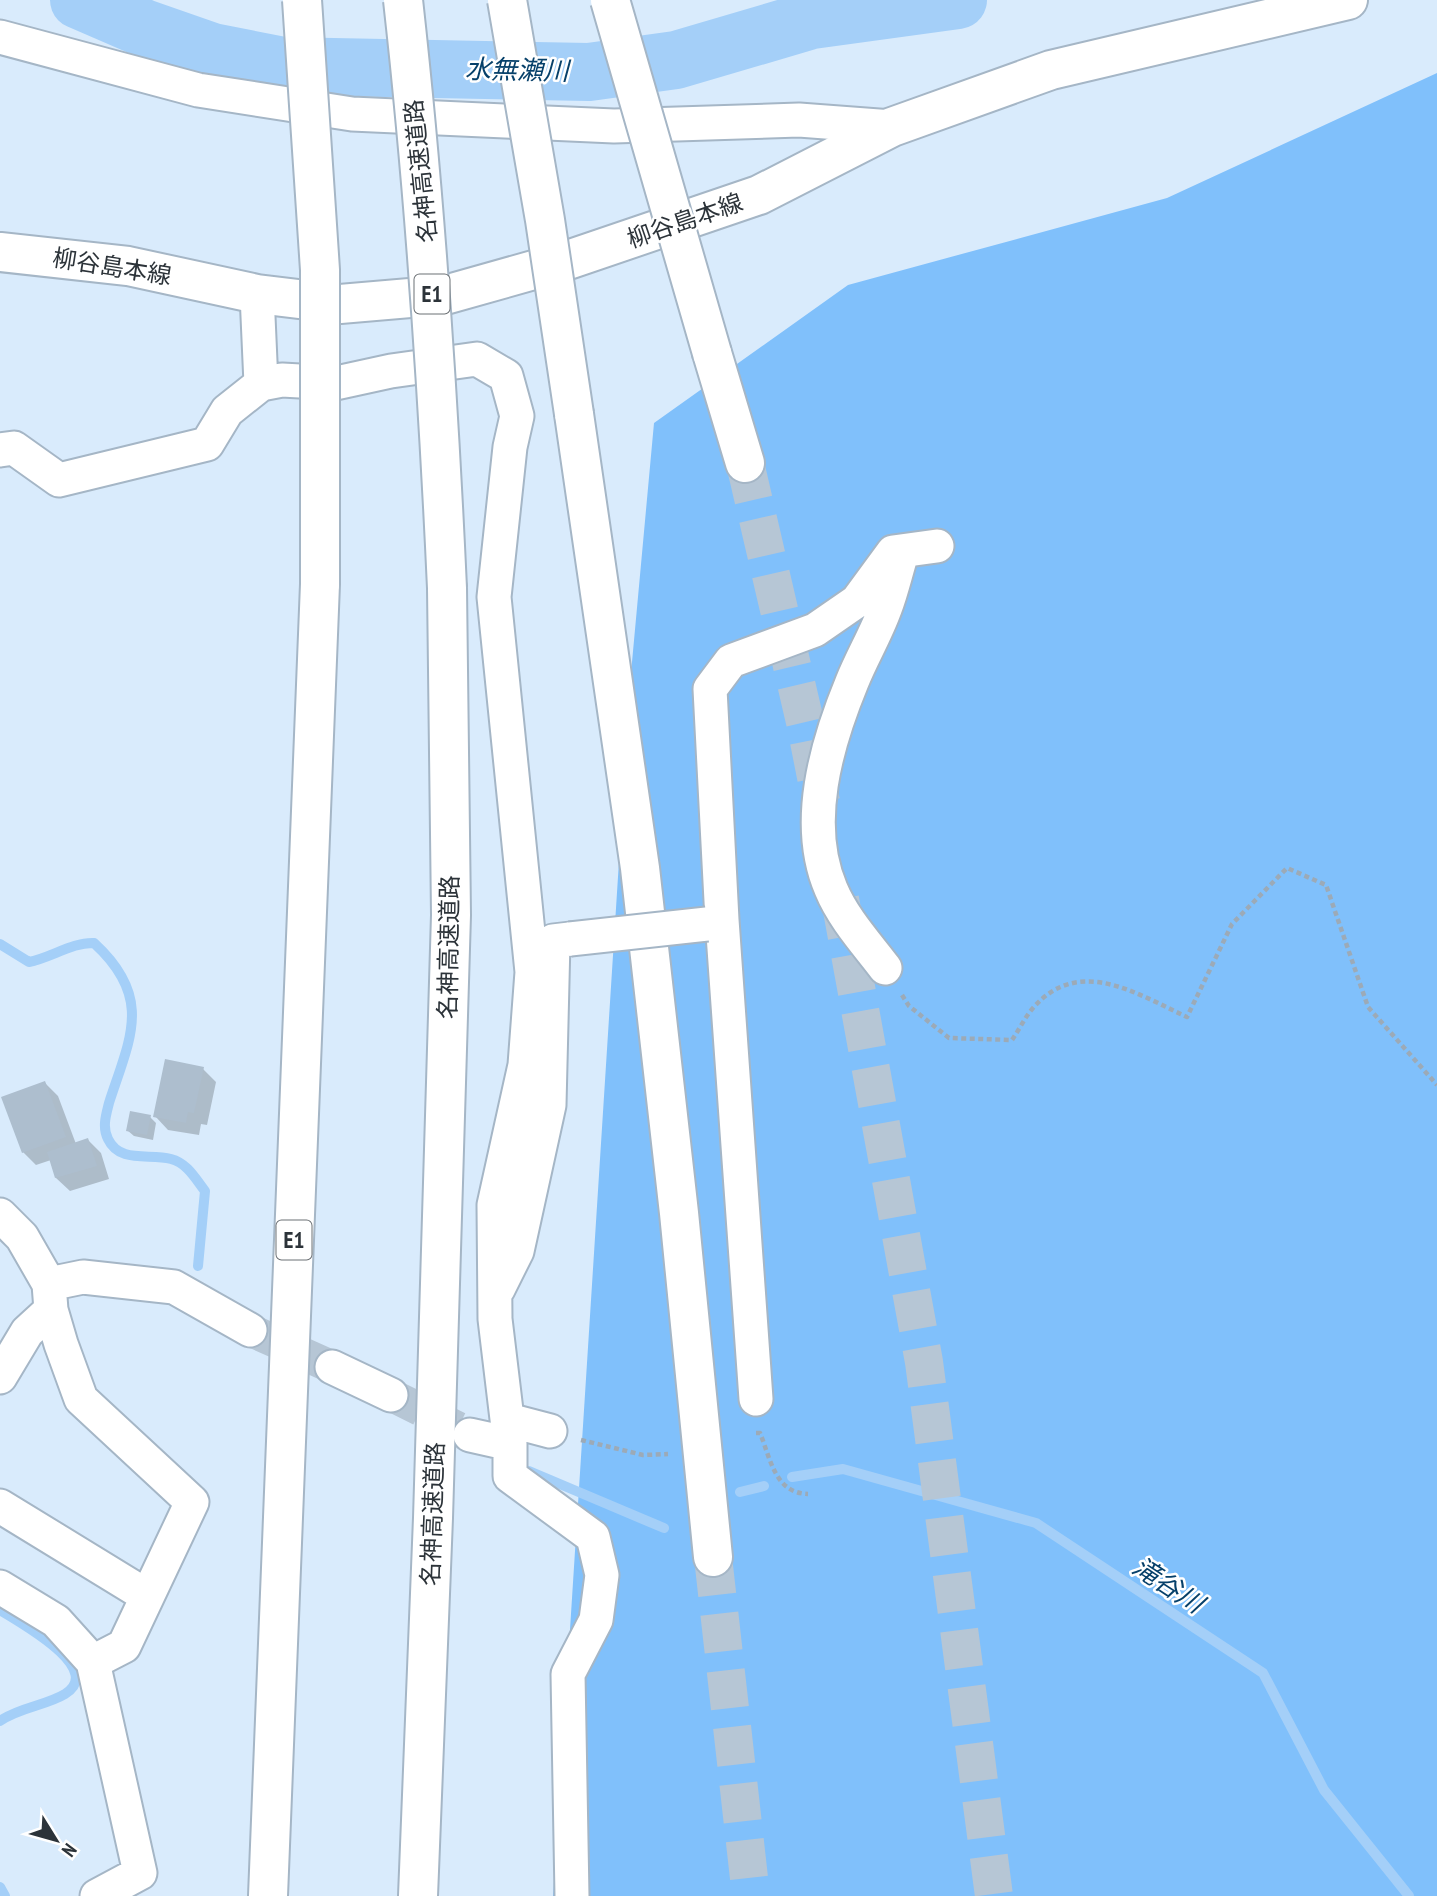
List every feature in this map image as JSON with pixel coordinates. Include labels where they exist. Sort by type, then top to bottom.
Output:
[{"type":"main road","name":"E1","points":[[268,1896],[320,584],[320,270],[302,0]]},
{"type":"main road","name":"名神高速道路","points":[[403,0],[422,172],[435,336],[447,588],[451,915],[433,1518],[418,1896]]},
{"type":"main road","points":[[507,0],[543,207],[640,867],[713,1557]]},
{"type":"main road","points":[[610,0],[745,463]]},
{"type":"main road","name":"柳谷島本線","points":[[0,252],[128,266],[257,294],[340,304],[445,295],[574,258],[759,195],[892,127],[1051,70],[1348,0]]},
{"type":"street","points":[[0,37],[198,90],[352,114],[614,126],[799,120],[892,127]]},
{"type":"street","points":[[257,294],[261,384]]},
{"type":"street","points":[[0,450],[14,448],[59,480],[207,444],[227,411],[261,384],[282,380],[336,383],[391,371],[477,359],[506,376],[517,416],[510,447],[494,597],[532,972],[525,1065],[494,1205],[495,1294],[509,1432],[510,1476],[593,1537],[602,1574],[596,1620],[568,1674],[572,1896]]},
{"type":"street","points":[[756,1399],[715,922],[709,689],[731,661],[815,630],[857,601],[894,552],[937,546]]},
{"type":"street","points":[[885,968],[857,932],[831,890],[818,844],[818,831],[828,750],[852,682],[885,610],[903,551]]},
{"type":"street","points":[[495,1294],[517,1251],[549,1105],[553,941],[715,922]]},
{"type":"street","points":[[0,1215],[22,1237],[50,1297],[81,1399],[192,1503],[124,1646],[93,1662]]},
{"type":"street","points":[[0,1377],[50,1297],[83,1277],[174,1287],[250,1330]]},
{"type":"street","points":[[332,1367],[391,1395]]},
{"type":"street","points":[[470,1435],[550,1431]]},
{"type":"street","points":[[0,1506],[147,1596]]},
{"type":"street","points":[[0,1587],[56,1621],[93,1662],[140,1873],[97,1896]]},
{"type":"path","points":[[885,968],[909,1006],[949,1038],[1012,1040],[1033,1007],[1064,984],[1109,982],[1188,1017],[1232,924],[1287,868],[1326,885],[1368,1007],[1437,1084]]},
{"type":"path","points":[[550,1431],[643,1455],[669,1454]]},
{"type":"path","points":[[751,1434],[760,1433],[783,1486],[793,1494],[808,1494]]},
{"type":"shaded area","points":[[1437,73],[1437,1896],[553,1896],[631,673],[654,423],[848,285],[1167,198]]},
{"type":"building","points":[[165,1059],[204,1067],[194,1113],[188,1112],[186,1123],[153,1117]]},
{"type":"building","points":[[45,1081],[66,1137],[22,1153],[1,1097]]},
{"type":"building","points":[[130,1111],[151,1115],[147,1135],[126,1131]]},
{"type":"building","points":[[88,1138],[97,1166],[55,1178],[47,1152]]},
{"type":"waterway","name":"水無瀬川","points":[[79,0],[146,29],[212,52],[283,66],[589,72],[676,60],[812,20],[958,0]]},
{"type":"waterway","points":[[0,944],[29,962],[78,945],[94,943],[113,963],[125,982],[131,1001],[132,1019],[124,1058],[109,1103],[106,1134],[113,1147],[127,1155],[162,1157],[177,1161],[205,1191],[198,1266]]},
{"type":"waterway","name":"滝谷川","points":[[792,1477],[843,1469],[1036,1523],[1263,1673],[1324,1790],[1409,1896]]},
{"type":"waterway","points":[[529,1471],[664,1528]]},
{"type":"waterway","points":[[740,1492],[764,1486]]},
{"type":"waterway","points":[[0,1610],[55,1647],[75,1672],[75,1684],[65,1694],[0,1721]]},
{"type":"waterway","points":[[0,1887],[5,1896]]},
{"type":"tunnel","points":[[745,463],[821,802]]},
{"type":"tunnel","points":[[840,899],[924,1362],[994,1896]]},
{"type":"tunnel","points":[[250,1330],[332,1367]]},
{"type":"tunnel","points":[[391,1395],[458,1428]]},
{"type":"tunnel","points":[[713,1557],[751,1896]]}]
